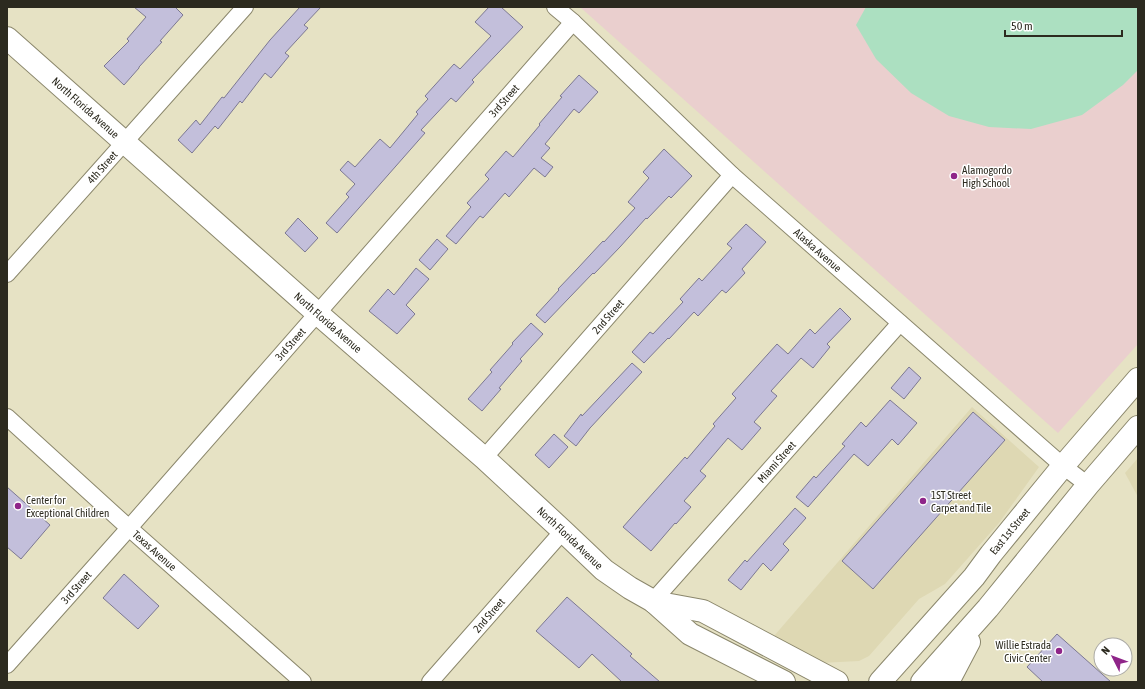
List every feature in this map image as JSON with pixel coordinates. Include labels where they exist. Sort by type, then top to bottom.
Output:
[{"type":"main road","name":"North Florida Avenue","points":[[7,38],[317,313],[484,458],[563,530],[604,570],[653,602],[690,634],[784,682]]},
{"type":"main road","name":"East 1st Street","points":[[880,682],[974,577],[1063,466],[1138,378]]},
{"type":"main road","points":[[922,682],[988,608],[1088,485],[1138,427]]},
{"type":"main road","name":"North Florida Avenue","points":[[653,602],[703,611],[837,682]]},
{"type":"main road","points":[[948,682],[988,608]]},
{"type":"street","name":"4th Street","points":[[7,274],[245,7]]},
{"type":"street","name":"Alaska Avenue","points":[[556,7],[732,175],[1063,466],[1088,485]]},
{"type":"street","name":"3rd Street","points":[[7,665],[573,22]]},
{"type":"street","name":"2nd Street","points":[[484,458],[732,175]]},
{"type":"street","name":"Miami Street","points":[[653,602],[900,323]]},
{"type":"street","name":"Texas Avenue","points":[[7,417],[129,528],[303,682]]},
{"type":"street","name":"2nd Street","points":[[430,682],[563,530]]},
{"type":"shaded area","name":"Alamogordo High School","points":[[580,7],[1138,7],[1138,344],[1058,433]]},
{"type":"shaded area","points":[[972,407],[1039,467],[999,523],[945,584],[919,599],[869,656],[859,661],[820,663],[774,636]]},
{"type":"shaded area","points":[[1138,458],[1138,497],[1125,473]]},
{"type":"green space","points":[[866,7],[1138,7],[1138,70],[1123,85],[1082,115],[1031,129],[989,127],[949,116],[911,93],[876,59],[856,25]]},
{"type":"building","points":[[134,7],[175,7],[183,15],[160,41],[162,42],[124,85],[104,66],[129,41],[127,39],[146,17]]},
{"type":"building","points":[[300,7],[321,7],[304,25],[308,28],[285,53],[289,56],[271,78],[265,73],[242,103],[240,101],[218,129],[215,126],[192,153],[178,140],[196,120],[200,125],[222,97],[224,98],[270,40]]},
{"type":"building","points":[[489,7],[501,7],[523,27],[472,80],[474,82],[456,102],[451,98],[421,130],[425,133],[337,233],[326,223],[349,197],[346,194],[355,184],[340,170],[348,161],[355,167],[380,139],[390,148],[418,114],[416,112],[428,99],[425,96],[454,64],[460,69],[491,36],[475,22]]},
{"type":"building","points":[[579,75],[598,92],[579,113],[574,109],[545,144],[550,148],[541,158],[553,167],[545,177],[534,168],[509,197],[505,193],[483,218],[480,216],[456,244],[446,236],[471,207],[467,203],[489,179],[485,175],[506,151],[513,157],[562,97],[560,96]]},
{"type":"building","points":[[664,149],[692,176],[671,198],[669,196],[647,219],[646,218],[620,247],[545,323],[536,315],[559,290],[558,289],[635,208],[628,202],[649,178],[643,172]]},
{"type":"building","points":[[298,218],[318,238],[305,252],[285,233]]},
{"type":"building","points":[[746,224],[766,242],[742,269],[745,273],[726,293],[722,290],[698,316],[694,312],[644,363],[632,352],[650,332],[653,334],[683,302],[680,299],[699,278],[702,281],[732,248],[727,244]]},
{"type":"building","points":[[437,239],[448,249],[430,270],[419,260]]},
{"type":"building","points":[[416,268],[429,279],[406,305],[415,314],[397,334],[369,311],[388,289],[394,295]]},
{"type":"building","points":[[840,308],[851,319],[827,344],[830,347],[813,368],[801,358],[771,391],[777,396],[754,422],[761,428],[742,450],[728,438],[700,471],[706,476],[684,501],[691,507],[651,551],[623,527],[685,457],[687,459],[715,426],[713,424],[736,398],[732,394],[777,344],[788,354],[810,329],[815,334]]},
{"type":"building","points":[[531,323],[543,334],[520,359],[522,361],[482,411],[468,399],[492,372],[490,370],[513,344],[512,343]]},
{"type":"building","points":[[632,363],[642,372],[590,428],[576,446],[564,436],[581,414],[582,416]]},
{"type":"building","points":[[909,367],[921,378],[904,399],[891,388]]},
{"type":"building","points":[[890,400],[917,423],[898,445],[892,439],[868,466],[854,454],[808,507],[796,497],[814,476],[816,478],[845,446],[842,444],[861,422],[866,427]]},
{"type":"building","name":"1ST Street Carpet and Tile","points":[[973,412],[1005,440],[873,589],[842,561]]},
{"type":"building","points":[[554,434],[568,447],[549,468],[535,455]]},
{"type":"building","name":"Center for Exceptional Children","points":[[7,487],[50,525],[21,559],[7,547]]},
{"type":"building","points":[[795,508],[806,518],[783,544],[789,550],[771,571],[763,563],[741,590],[728,580],[745,560],[747,562]]},
{"type":"building","points":[[124,574],[159,606],[138,629],[103,598]]},
{"type":"building","points":[[567,597],[632,654],[630,656],[660,682],[622,682],[592,654],[579,668],[536,631]]},
{"type":"building","name":"Willie Estrada Civic Center","points":[[1057,634],[1093,666],[1093,677],[1105,677],[1111,682],[1043,682],[1027,667]]},
{"type":"place","name":"Alamogordo High School","points":[[954,176]]},
{"type":"place","name":"1ST Street Carpet and Tile","points":[[923,501]]},
{"type":"place","name":"Center for Exceptional Children","points":[[18,506]]},
{"type":"place","name":"Willie Estrada Civic Center","points":[[1059,651]]}]
